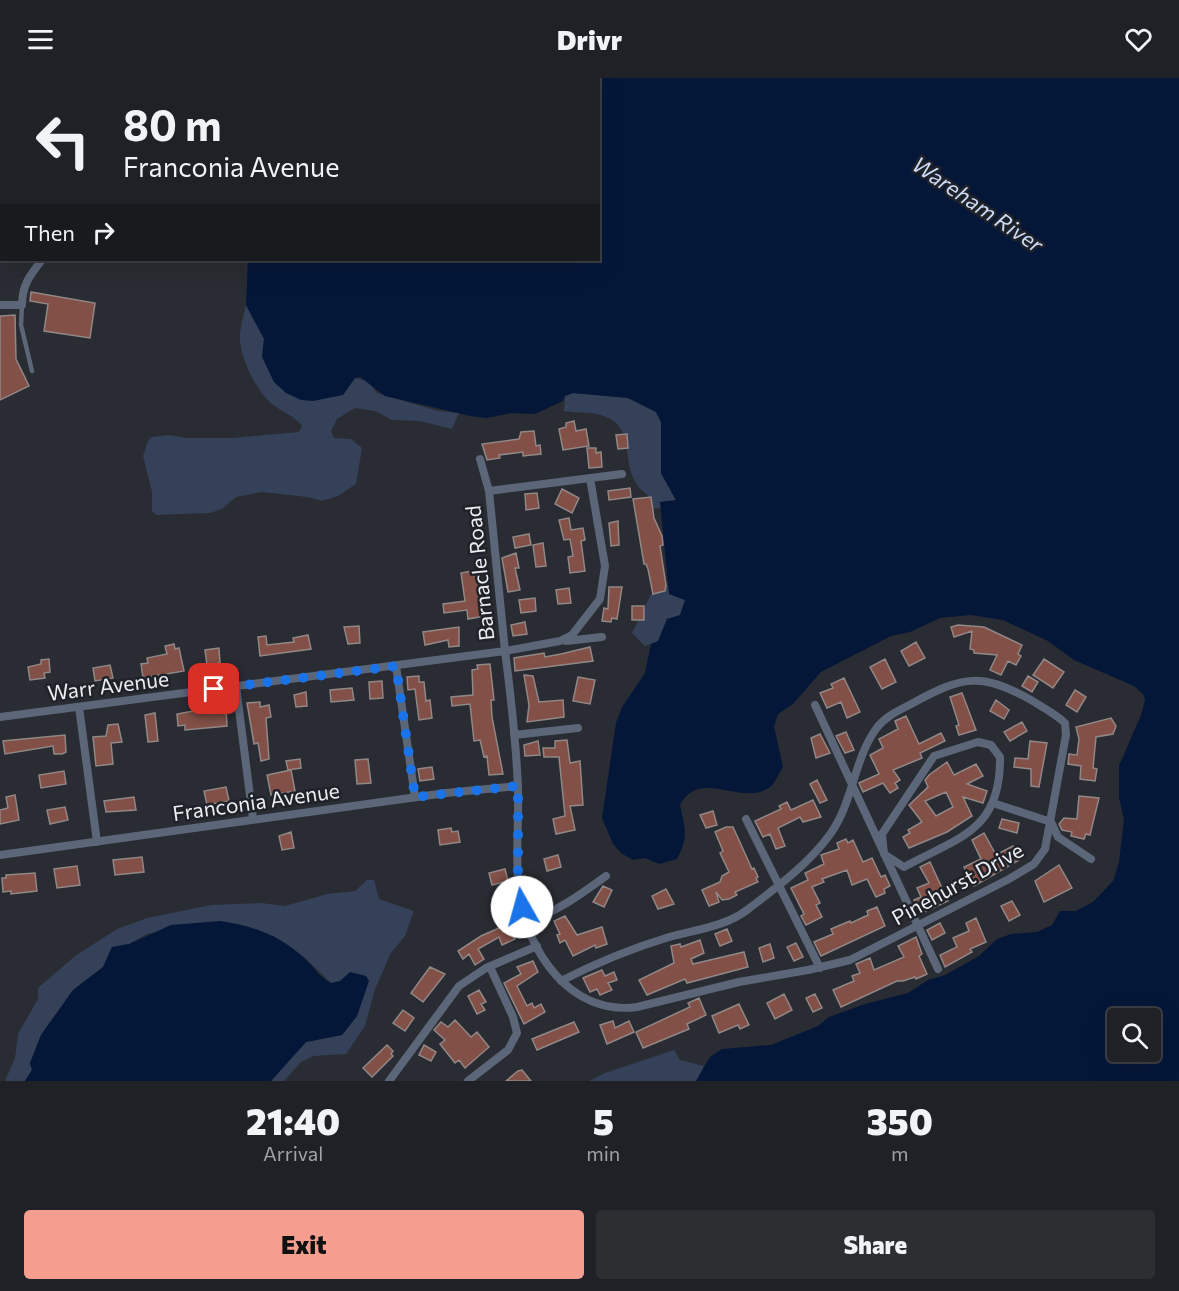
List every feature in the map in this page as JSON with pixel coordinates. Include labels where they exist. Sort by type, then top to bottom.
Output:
[{"type":"street","points":[[0,305],[22,305],[25,283],[41,261]]},
{"type":"street","name":"Barnacle Road","points":[[480,459],[489,491],[505,651]]},
{"type":"street","points":[[489,491],[622,474]]},
{"type":"street","points":[[560,641],[577,631],[591,613],[600,599],[604,581],[590,478]]},
{"type":"street","points":[[505,651],[560,641],[602,637]]},
{"type":"street","name":"Warr Avenue","points":[[0,717],[505,651]]},
{"type":"street","name":"Pinehurst Drive","points":[[505,651],[518,786],[518,880],[526,921],[537,946],[561,981],[591,1003],[625,1009],[739,982],[820,968],[850,960],[1034,864],[1045,849],[1051,822],[1065,749],[1064,723],[1027,698],[984,680],[965,681],[937,690],[885,719],[871,738],[843,813],[826,840],[779,884],[736,917],[627,951],[561,981]]},
{"type":"street","points":[[396,666],[415,797]]},
{"type":"street","points":[[236,686],[253,819]]},
{"type":"street","points":[[815,705],[938,969]]},
{"type":"street","points":[[79,707],[97,842]]},
{"type":"street","points":[[514,735],[578,728]]},
{"type":"street","points":[[978,742],[988,744],[996,751],[1000,761],[993,803],[980,824],[904,867],[884,854],[882,834],[934,756],[942,751],[978,742]]},
{"type":"street","name":"Franconia Avenue","points":[[0,855],[415,797],[518,786]]},
{"type":"street","points":[[993,803],[1051,822],[1058,837],[1090,859]]},
{"type":"street","points":[[746,819],[820,968]]},
{"type":"street","points":[[526,921],[541,917],[578,897],[606,876]]},
{"type":"street","points":[[389,1081],[452,993],[467,980],[490,967],[537,946]]},
{"type":"street","points":[[468,1081],[508,1050],[518,1033],[490,967]]},
{"type":"lane","points":[[22,305],[21,325],[32,371]]},
{"type":"shaded area","points":[[246,305],[264,339],[262,357],[343,395],[355,378],[368,381],[377,393],[438,411],[459,413],[452,429],[420,421],[392,420],[375,411],[355,408],[337,419],[331,431],[334,438],[351,439],[362,448],[356,484],[338,496],[322,501],[262,492],[236,497],[222,509],[210,513],[156,515],[152,511],[152,492],[143,456],[148,441],[152,437],[169,435],[186,438],[232,438],[299,432],[302,426],[266,398],[249,372],[240,342],[240,330]]},
{"type":"shaded area","points":[[573,393],[628,398],[656,412],[661,422],[661,473],[676,501],[660,502],[661,508],[653,509],[650,499],[636,483],[631,473],[626,442],[618,425],[597,414],[564,411],[565,396]]},
{"type":"shaded area","points":[[670,585],[669,594],[685,600],[680,616],[667,619],[658,641],[645,646],[632,633],[651,594],[665,591],[664,586]]},
{"type":"shaded area","points":[[367,880],[374,880],[379,899],[414,911],[405,936],[391,953],[375,989],[365,1026],[346,1054],[314,1056],[301,1062],[284,1081],[271,1081],[306,1042],[342,1035],[357,1016],[368,981],[331,983],[304,957],[275,937],[220,921],[147,934],[129,944],[112,947],[103,967],[73,990],[41,1035],[30,1063],[32,1070],[25,1081],[5,1081],[15,1058],[18,1034],[38,999],[38,988],[75,956],[117,929],[147,918],[211,905],[261,903],[285,906],[327,894],[355,891]]},
{"type":"shaded area","points":[[674,1050],[680,1060],[704,1066],[696,1081],[589,1081],[605,1073]]},
{"type":"water","name":"Wareham River","points":[[600,78],[1179,78],[1179,1081],[696,1081],[710,1057],[722,1049],[771,1045],[818,1026],[829,1017],[865,1004],[908,993],[928,980],[945,975],[979,956],[997,939],[1011,934],[1037,932],[1052,925],[1060,911],[1076,911],[1093,902],[1113,881],[1119,862],[1124,819],[1119,798],[1119,766],[1141,715],[1145,700],[1143,694],[1134,686],[1074,660],[1048,641],[1003,620],[971,615],[940,618],[910,632],[891,636],[821,672],[793,704],[778,714],[774,727],[783,767],[770,787],[759,792],[747,793],[710,788],[699,789],[688,794],[680,805],[685,838],[677,859],[659,864],[645,858],[633,860],[621,853],[613,844],[602,818],[616,723],[622,707],[645,673],[651,644],[658,641],[667,619],[680,615],[685,600],[669,594],[660,502],[676,500],[661,473],[661,422],[656,412],[628,398],[573,393],[565,396],[563,401],[535,414],[512,413],[486,418],[385,396],[360,377],[355,378],[343,395],[313,401],[301,400],[286,393],[274,382],[262,357],[264,339],[246,305],[248,261],[600,261]]},
{"type":"water","points":[[220,921],[243,925],[286,944],[331,983],[340,981],[350,972],[366,976],[369,981],[357,1016],[342,1035],[306,1042],[271,1081],[25,1081],[32,1070],[30,1063],[41,1035],[73,990],[103,967],[112,947],[129,944],[171,925]]},
{"type":"building","points":[[31,292],[95,303],[90,338],[44,331],[48,304],[30,301]]},
{"type":"building","points":[[15,315],[16,359],[29,386],[0,400],[0,316]]},
{"type":"building","points":[[574,421],[576,431],[586,429],[589,446],[563,450],[559,429],[566,427],[566,423]]},
{"type":"building","points":[[534,431],[536,446],[540,445],[541,454],[523,456],[523,452],[499,455],[500,458],[487,460],[482,444],[519,439],[521,432]]},
{"type":"building","points":[[627,434],[628,448],[618,449],[616,435]]},
{"type":"building","points":[[587,448],[596,448],[596,453],[601,452],[602,467],[589,468]]},
{"type":"building","points":[[630,488],[631,497],[609,500],[608,491]]},
{"type":"building","points":[[562,489],[579,498],[572,513],[555,504]]},
{"type":"building","points":[[537,493],[539,508],[526,510],[525,494]]},
{"type":"building","points":[[651,497],[654,518],[662,536],[663,545],[660,546],[666,585],[665,591],[653,594],[648,569],[644,564],[633,499]]},
{"type":"building","points":[[569,518],[571,530],[583,528],[585,540],[581,541],[585,571],[570,573],[568,557],[573,556],[570,539],[564,540],[559,520]]},
{"type":"building","points":[[618,521],[619,545],[611,546],[609,523]]},
{"type":"building","points":[[529,534],[531,545],[515,548],[513,537]]},
{"type":"building","points":[[543,543],[546,566],[536,567],[533,545]]},
{"type":"building","points":[[516,553],[519,568],[515,568],[520,590],[508,592],[502,558]]},
{"type":"building","points":[[477,570],[485,616],[468,619],[467,610],[444,613],[443,604],[465,601],[461,573]]},
{"type":"building","points":[[609,587],[622,587],[617,619],[612,618],[611,622],[602,621],[604,608],[608,609]]},
{"type":"building","points":[[569,588],[571,603],[558,604],[556,590]]},
{"type":"building","points":[[535,598],[536,611],[521,613],[519,600]]},
{"type":"building","points":[[632,606],[644,606],[644,620],[632,620]]},
{"type":"building","points":[[525,622],[527,634],[513,636],[511,625]]},
{"type":"building","points":[[958,625],[984,627],[1022,645],[1018,654],[1021,656],[1016,665],[1008,661],[1001,675],[990,670],[997,655],[974,653],[974,650],[970,649],[972,631],[954,637],[951,627]]},
{"type":"building","points":[[359,626],[360,643],[348,644],[344,627]]},
{"type":"building","points":[[459,627],[459,646],[449,647],[448,640],[425,645],[423,632]]},
{"type":"building","points":[[308,635],[311,649],[260,656],[258,637],[266,636],[267,645],[294,642],[293,638]]},
{"type":"building","points":[[916,642],[925,658],[909,666],[901,651]]},
{"type":"building","points":[[174,644],[175,649],[179,648],[184,671],[143,678],[141,664],[148,663],[147,658],[167,654],[165,646]]},
{"type":"building","points":[[590,647],[593,661],[515,671],[514,658],[544,653],[545,657]]},
{"type":"building","points":[[219,648],[220,663],[207,665],[205,650]]},
{"type":"building","points":[[49,659],[50,672],[44,673],[45,678],[30,680],[28,667],[41,664],[41,660]]},
{"type":"building","points":[[885,659],[896,682],[882,689],[870,667]]},
{"type":"building","points":[[1044,659],[1064,672],[1053,688],[1033,675]]},
{"type":"building","points":[[490,664],[494,700],[491,700],[492,717],[503,774],[489,775],[487,756],[484,757],[480,740],[474,741],[470,704],[452,706],[451,697],[473,695],[472,670],[478,669],[477,665]]},
{"type":"building","points":[[110,665],[113,678],[95,681],[93,668]]},
{"type":"building","points":[[524,675],[533,676],[539,702],[563,700],[564,717],[527,722],[529,705]]},
{"type":"building","points":[[419,676],[419,682],[424,682],[426,701],[430,700],[432,718],[419,720],[415,689],[408,690],[407,677]]},
{"type":"building","points":[[1028,676],[1038,682],[1032,692],[1022,686]]},
{"type":"building","points":[[578,677],[595,680],[590,704],[573,701]]},
{"type":"building","points":[[844,678],[860,712],[847,718],[841,702],[827,708],[820,693],[833,688],[831,684]]},
{"type":"building","points":[[382,681],[383,698],[370,699],[369,682]]},
{"type":"building","points":[[352,688],[354,700],[331,702],[330,690]]},
{"type":"building","points":[[1075,690],[1086,697],[1077,712],[1066,705]]},
{"type":"building","points":[[306,692],[307,706],[296,707],[294,695]]},
{"type":"building","points":[[962,693],[976,730],[959,735],[956,726],[959,725],[950,697]]},
{"type":"building","points":[[996,700],[1009,710],[1004,719],[990,711]]},
{"type":"building","points":[[260,702],[260,707],[269,705],[271,717],[266,718],[269,759],[261,761],[258,743],[254,744],[247,703]]},
{"type":"building","points":[[226,705],[227,726],[185,730],[185,725],[178,726],[177,714]]},
{"type":"building","points":[[155,713],[158,741],[148,742],[145,715]]},
{"type":"building","points":[[906,716],[919,744],[941,733],[945,741],[920,753],[922,758],[893,770],[900,780],[895,783],[898,788],[890,793],[883,783],[863,792],[859,783],[879,774],[870,755],[883,748],[879,739],[898,729],[895,721]]},
{"type":"building","points":[[1111,718],[1116,726],[1113,734],[1096,737],[1093,768],[1097,769],[1095,781],[1080,779],[1081,766],[1068,764],[1069,754],[1077,755],[1079,739],[1076,727]]},
{"type":"building","points":[[1022,722],[1027,731],[1010,741],[1004,732]]},
{"type":"building","points":[[118,724],[122,742],[111,743],[113,764],[96,766],[93,737],[106,736],[108,725]]},
{"type":"building","points":[[846,732],[854,750],[845,753],[836,736]]},
{"type":"building","points":[[820,734],[830,753],[816,758],[811,738]]},
{"type":"building","points":[[65,735],[66,752],[62,754],[54,754],[53,746],[5,754],[3,741]]},
{"type":"building","points":[[567,740],[570,763],[580,761],[583,805],[570,806],[575,830],[556,834],[553,819],[565,816],[559,757],[544,757],[543,748],[555,748],[555,741]]},
{"type":"building","points":[[538,741],[540,755],[525,756],[524,745]]},
{"type":"building","points":[[1030,741],[1047,743],[1039,787],[1031,786],[1031,769],[1014,767],[1015,758],[1028,759]]},
{"type":"building","points":[[300,759],[301,768],[288,770],[286,761]]},
{"type":"building","points":[[368,759],[371,783],[357,784],[355,760]]},
{"type":"building","points":[[947,762],[954,775],[976,764],[983,776],[967,784],[987,791],[983,803],[963,797],[972,816],[947,832],[909,848],[903,837],[910,833],[908,830],[922,822],[909,805],[928,787],[925,780]],"holes":[[[946,792],[953,807],[936,816],[925,801]]]},
{"type":"building","points":[[432,767],[434,779],[420,781],[418,769]]},
{"type":"building","points":[[291,770],[295,791],[271,795],[267,775]]},
{"type":"building","points":[[64,771],[66,784],[41,788],[39,775]]},
{"type":"building","points":[[817,780],[827,800],[820,803],[810,784]]},
{"type":"building","points":[[226,787],[229,801],[207,805],[204,791]]},
{"type":"building","points":[[15,795],[19,820],[0,824],[0,810],[8,808],[6,797]]},
{"type":"building","points":[[1079,796],[1099,798],[1090,835],[1086,834],[1084,839],[1071,836],[1072,832],[1062,830],[1059,824],[1064,818],[1077,819]]},
{"type":"building","points":[[134,797],[136,810],[106,812],[104,801]]},
{"type":"building","points":[[813,800],[821,817],[803,822],[800,817],[778,828],[785,846],[776,849],[770,834],[763,837],[755,821],[781,809],[779,806],[787,802],[791,810]]},
{"type":"building","points":[[65,807],[68,820],[50,824],[47,810]]},
{"type":"building","points":[[713,811],[717,825],[706,828],[700,815]]},
{"type":"building","points":[[1002,819],[1019,823],[1017,833],[999,828]]},
{"type":"building","points":[[726,827],[733,827],[752,869],[754,868],[758,882],[735,892],[737,895],[729,899],[722,900],[716,892],[719,902],[709,906],[702,890],[720,882],[722,876],[729,872],[720,853],[723,851],[715,832]]},
{"type":"building","points":[[451,828],[452,832],[458,831],[460,842],[440,845],[438,830]]},
{"type":"building","points":[[291,832],[294,848],[282,850],[279,836]]},
{"type":"building","points":[[984,833],[996,855],[1013,846],[1021,859],[974,886],[964,867],[981,859],[972,840]]},
{"type":"building","points":[[846,839],[848,843],[853,840],[863,862],[872,858],[881,877],[885,875],[890,886],[884,889],[885,893],[876,897],[867,879],[852,885],[847,870],[822,879],[824,882],[812,887],[820,903],[816,905],[822,917],[806,925],[801,916],[804,914],[791,888],[808,880],[805,873],[824,864],[821,855],[839,849],[837,843]]},
{"type":"building","points":[[558,855],[561,867],[547,871],[544,859]]},
{"type":"building","points":[[142,857],[144,872],[115,875],[113,860]]},
{"type":"building","points":[[930,862],[948,901],[920,914],[914,900],[921,897],[917,888],[929,883],[920,867]]},
{"type":"building","points":[[1059,865],[1072,888],[1044,902],[1035,881]]},
{"type":"building","points":[[77,866],[80,885],[57,888],[54,869]]},
{"type":"building","points":[[505,869],[508,881],[492,885],[489,873]]},
{"type":"building","points":[[35,873],[37,891],[11,894],[11,891],[3,892],[2,878],[6,878],[6,875]]},
{"type":"building","points":[[603,886],[612,890],[604,907],[593,902]]},
{"type":"building","points":[[541,889],[544,900],[530,905],[526,894]]},
{"type":"building","points":[[666,889],[674,904],[658,909],[652,896]]},
{"type":"building","points":[[1012,901],[1020,915],[1009,921],[1001,906]]},
{"type":"building","points":[[877,907],[885,926],[821,956],[814,942],[833,934],[831,929],[868,915],[867,911]]},
{"type":"building","points":[[565,916],[577,935],[602,927],[607,944],[596,948],[595,945],[573,956],[565,940],[560,943],[557,935],[560,934],[554,921]]},
{"type":"building","points":[[976,918],[986,942],[970,949],[972,952],[945,967],[940,955],[957,947],[953,938],[969,931],[966,923]]},
{"type":"building","points":[[940,923],[945,933],[932,940],[927,930]]},
{"type":"building","points":[[508,924],[515,939],[502,945],[499,937],[478,949],[484,959],[475,965],[469,954],[463,959],[458,951],[481,936]]},
{"type":"building","points":[[727,929],[732,941],[720,946],[715,934]]},
{"type":"building","points":[[916,937],[922,954],[919,956],[927,974],[916,979],[915,977],[897,981],[841,1007],[833,990],[854,981],[852,976],[860,973],[856,964],[870,958],[874,970],[904,957],[898,946]]},
{"type":"building","points":[[700,940],[704,953],[691,959],[693,964],[744,952],[748,967],[687,983],[685,979],[647,995],[639,980],[674,963],[671,946],[680,944],[681,947]]},
{"type":"building","points":[[796,943],[803,957],[794,961],[787,947]]},
{"type":"building","points":[[770,944],[774,958],[763,962],[759,948]]},
{"type":"building","points":[[533,961],[538,972],[517,986],[527,1006],[532,1003],[534,1008],[541,1004],[545,1012],[524,1024],[504,983],[521,974],[517,967]]},
{"type":"building","points":[[430,967],[445,974],[423,1002],[411,993]]},
{"type":"building","points":[[602,970],[605,976],[614,972],[617,980],[608,983],[612,990],[600,995],[597,989],[590,992],[583,978]]},
{"type":"building","points":[[479,990],[486,1002],[481,1004],[485,1010],[477,1014],[468,996]]},
{"type":"building","points":[[784,994],[792,1010],[775,1019],[767,1003]]},
{"type":"building","points":[[815,994],[822,1008],[813,1012],[806,998]]},
{"type":"building","points":[[699,998],[706,1015],[687,1024],[689,1029],[643,1048],[636,1032],[690,1007],[688,1003]]},
{"type":"building","points":[[739,1004],[749,1025],[740,1029],[738,1025],[719,1033],[712,1016]]},
{"type":"building","points":[[403,1010],[414,1018],[405,1031],[393,1023]]},
{"type":"building","points":[[455,1020],[471,1037],[477,1032],[489,1047],[465,1068],[459,1060],[455,1063],[440,1044],[445,1040],[434,1030],[441,1022],[448,1027]]},
{"type":"building","points":[[613,1021],[615,1028],[629,1021],[634,1032],[607,1044],[600,1025]]},
{"type":"building","points":[[574,1022],[579,1032],[537,1050],[532,1039]]},
{"type":"building","points":[[387,1045],[393,1051],[391,1054],[393,1056],[372,1077],[363,1068]]},
{"type":"building","points":[[424,1045],[436,1052],[431,1061],[419,1055]]},
{"type":"building","points":[[522,1070],[531,1081],[506,1081],[518,1071]]},
{"type":"route","points":[[214,689],[396,666],[415,797],[518,786],[518,880],[522,907]]}]
